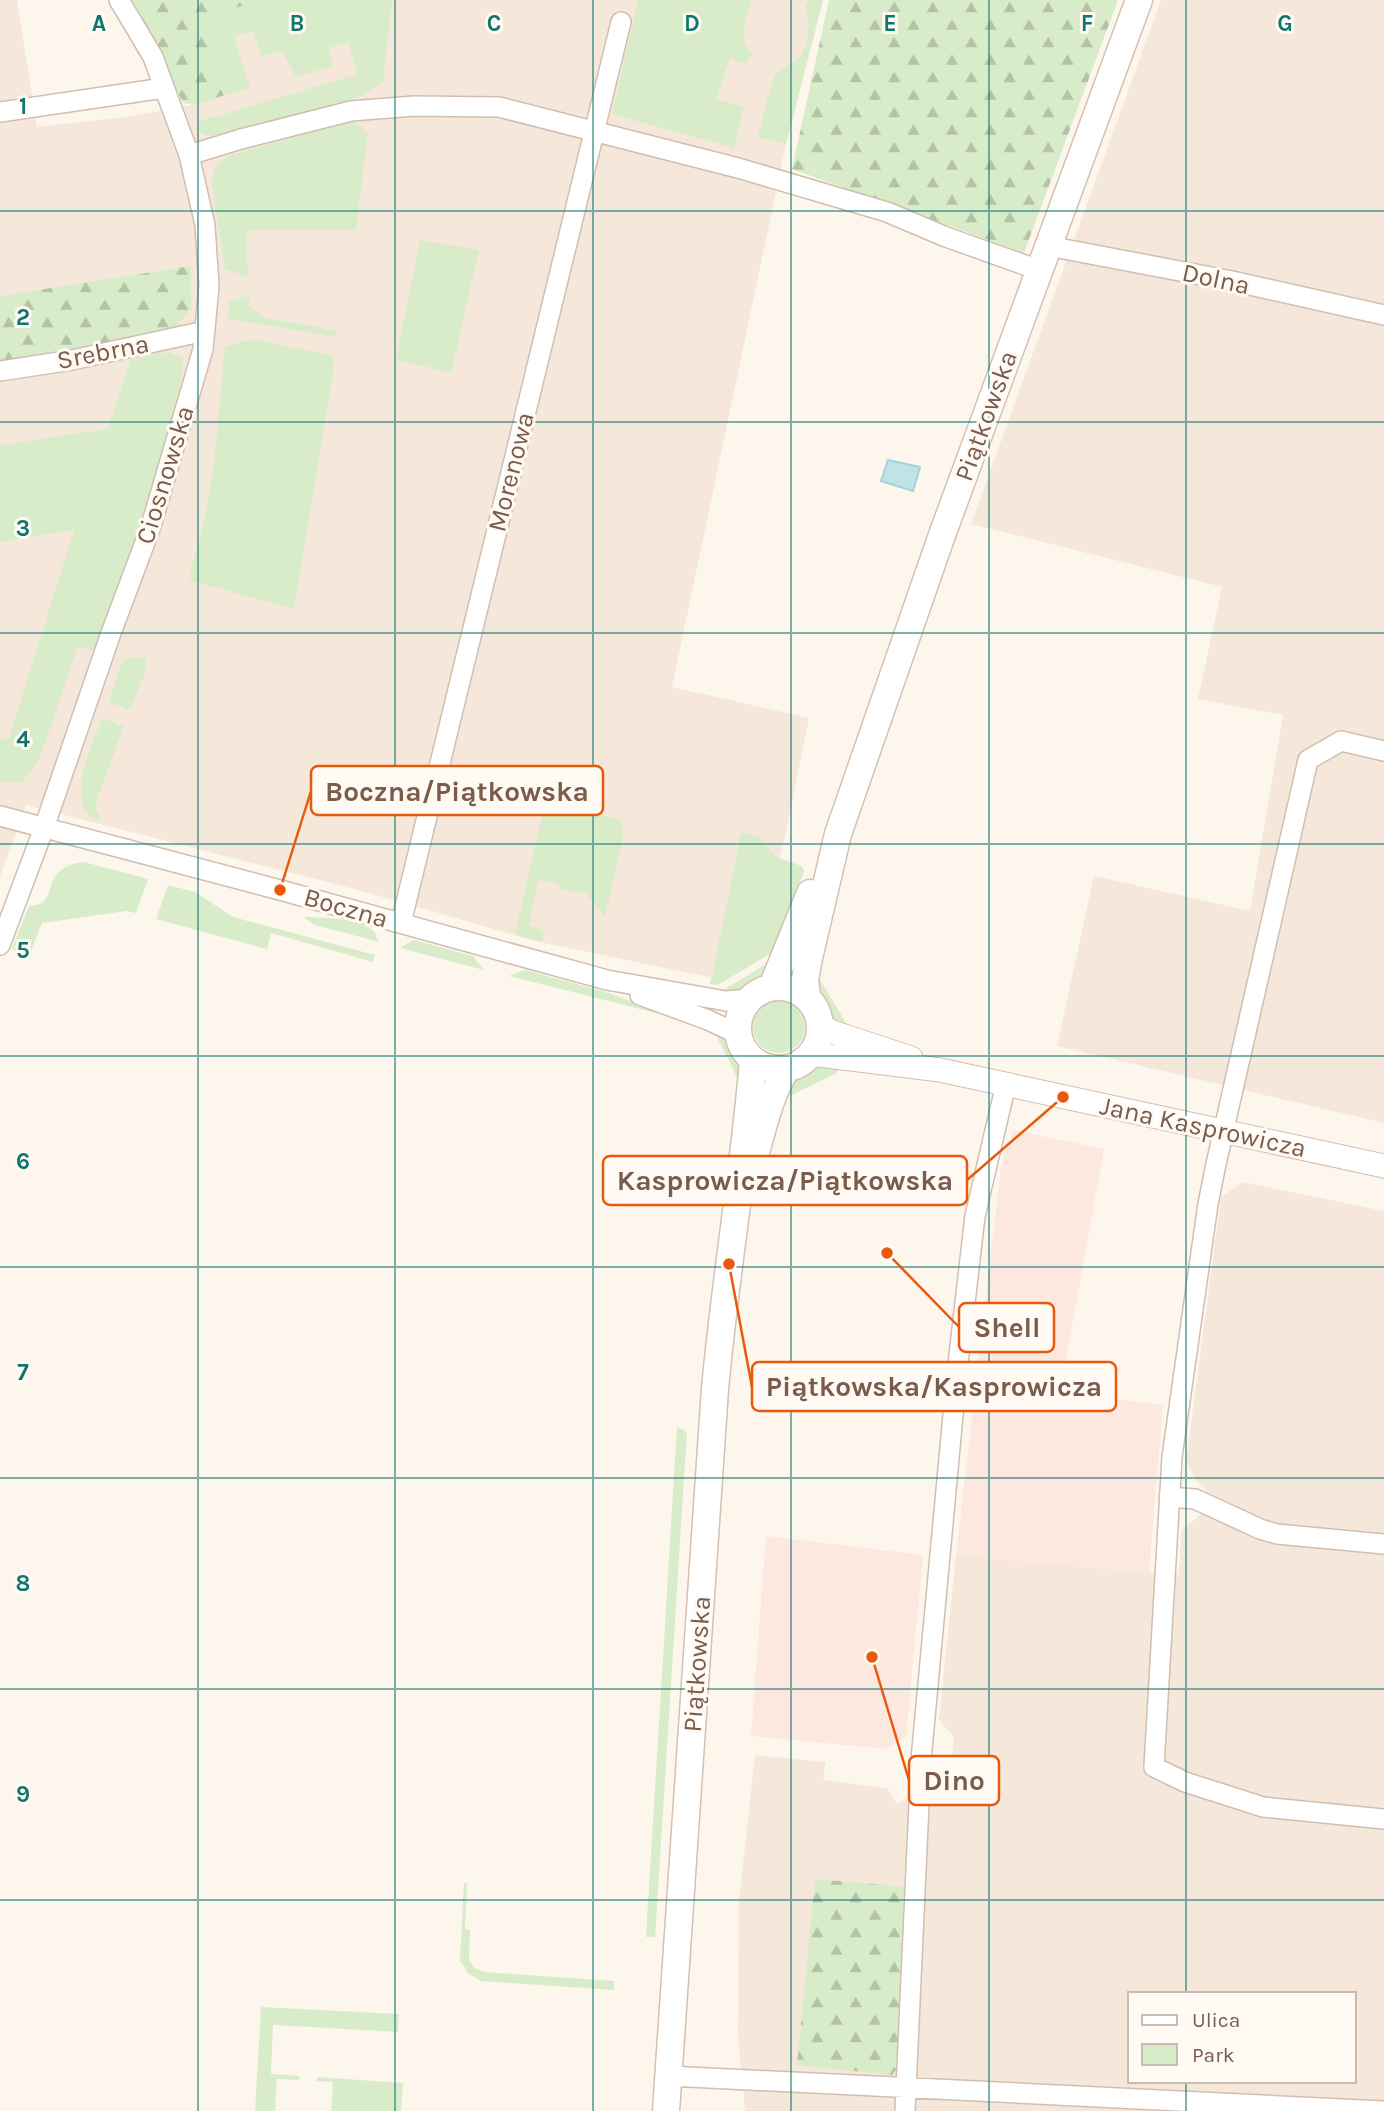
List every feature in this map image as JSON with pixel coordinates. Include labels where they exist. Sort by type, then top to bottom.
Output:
[{"type":"main road","name":"Piątkowska","points":[[807,997],[805,980],[809,958],[838,834],[942,535],[1139,0]]},
{"type":"main road","name":"Piątkowska","points":[[761,993],[838,834]]},
{"type":"main road","points":[[784,987],[807,997],[814,1005],[820,1025],[819,1040],[811,1054],[801,1063],[788,1068],[763,1066],[753,1060],[738,1034],[742,1009],[761,993],[784,987]]},
{"type":"main road","name":"Piątkowska","points":[[666,2111],[716,1377],[753,1060]]},
{"type":"main road","name":"Piątkowska","points":[[736,1219],[771,1102],[779,1081],[788,1068]]},
{"type":"street","name":"Ciosnowska","points":[[0,944],[150,529],[203,349],[209,285],[205,225],[189,155],[153,57],[119,0]]},
{"type":"street","name":"Morenowa","points":[[401,923],[621,22]]},
{"type":"street","points":[[0,112],[164,88]]},
{"type":"street","points":[[189,155],[351,111],[414,106],[499,107],[738,168],[887,212],[946,237],[1039,270]]},
{"type":"street","name":"Dolna","points":[[1048,246],[1232,281],[1384,315]]},
{"type":"street","name":"Srebrna","points":[[0,371],[72,360],[205,331]]},
{"type":"street","points":[[1384,751],[1342,741],[1308,760],[1208,1204],[1172,1457],[1154,1767],[1185,1782],[1263,1807],[1384,1819]]},
{"type":"street","name":"Boczna","points":[[0,816],[607,980],[726,1001],[761,993]]},
{"type":"street","name":"Boczna","points":[[607,980],[738,1034]]},
{"type":"street","name":"Jana Kasprowicza","points":[[820,1025],[832,1032],[901,1054],[940,1070]]},
{"type":"street","name":"Jana Kasprowicza","points":[[811,1054],[940,1070],[1384,1166]]},
{"type":"street","points":[[905,2111],[920,1760],[957,1372],[975,1216],[1006,1084]]},
{"type":"street","points":[[1169,1497],[1195,1499],[1277,1534],[1384,1544]]},
{"type":"street","points":[[668,2076],[1384,2111]]},
{"type":"shaded area","points":[[0,0],[17,0],[37,127],[124,117],[194,105],[200,19],[261,0],[823,0],[786,144],[672,687],[809,718],[785,837],[754,953],[713,978],[535,941],[358,890],[26,805],[0,877]]},
{"type":"shaded area","points":[[1161,0],[1384,0],[1384,1123],[1057,1046],[1094,876],[1250,911],[1283,715],[1198,699],[1222,587],[971,524]]},
{"type":"shaded area","points":[[1013,1130],[1104,1149],[1060,1392],[1163,1405],[1149,1573],[956,1555],[1001,1166]]},
{"type":"shaded area","points":[[1243,1182],[1384,1211],[1384,2111],[745,2111],[738,2035],[739,1902],[755,1755],[826,1762],[823,1780],[887,1788],[897,1804],[950,1772],[954,1737],[939,1720],[956,1555],[1179,1575],[1181,1531],[1200,1515],[1207,1490],[1196,1480],[1186,1462],[1221,1197]]},
{"type":"shaded area","points":[[766,1536],[923,1555],[906,1737],[886,1749],[751,1736]]},
{"type":"green space","points":[[132,0],[261,0],[200,19],[225,95],[194,105],[183,103]]},
{"type":"green space","points":[[261,0],[392,0],[383,82],[352,101],[224,134],[210,136],[200,132],[197,122],[358,74],[348,42],[329,48],[334,66],[296,77],[282,51],[261,56],[253,31],[234,36],[250,88],[225,95],[200,19]]},
{"type":"green space","points":[[638,0],[752,0],[744,35],[753,53],[746,64],[730,59],[717,99],[744,107],[734,148],[612,114]]},
{"type":"green space","points":[[808,0],[823,0],[786,144],[758,137],[774,78],[803,53],[807,40],[808,18],[805,6]]},
{"type":"green space","points":[[829,0],[1118,0],[1024,253],[792,169]]},
{"type":"green space","points":[[354,120],[368,135],[356,230],[246,230],[248,277],[225,269],[211,180],[215,168],[227,156]]},
{"type":"green space","points":[[420,240],[479,250],[451,373],[396,359]]},
{"type":"green space","points":[[191,266],[191,309],[174,328],[73,350],[0,362],[0,296]]},
{"type":"green space","points":[[249,295],[249,305],[263,317],[338,331],[335,337],[228,319],[229,302]]},
{"type":"green space","points":[[251,339],[331,355],[334,365],[294,609],[192,581],[189,574],[198,547],[210,491],[225,347]]},
{"type":"green space","points":[[168,352],[184,358],[170,433],[148,507],[93,651],[78,646],[39,760],[22,782],[0,782],[0,740],[9,738],[74,530],[0,542],[0,445],[108,429],[131,358]]},
{"type":"green space","points":[[146,657],[145,673],[130,710],[109,702],[122,662],[130,658]]},
{"type":"green space","points":[[102,718],[124,727],[97,799],[96,810],[102,821],[89,814],[83,804],[81,790],[82,775]]},
{"type":"green space","points":[[545,802],[622,820],[621,827],[624,832],[605,918],[587,894],[560,889],[557,884],[538,880],[529,926],[544,930],[542,942],[515,935]]},
{"type":"green space","points":[[741,833],[758,836],[776,857],[802,866],[804,871],[773,952],[718,985],[709,984],[712,976]]},
{"type":"green space","points":[[84,862],[148,879],[136,913],[127,911],[42,923],[28,959],[17,954],[12,948],[29,906],[39,905],[45,900],[56,875],[62,869]]},
{"type":"green space","points":[[168,885],[195,892],[233,917],[375,955],[373,962],[271,933],[267,949],[156,919]]},
{"type":"green space","points":[[303,917],[358,923],[374,931],[379,942],[315,925]]},
{"type":"green space","points":[[414,940],[473,956],[484,970],[400,948]]},
{"type":"green space","points":[[778,957],[754,983],[740,990],[720,992]]},
{"type":"green space","points":[[813,968],[850,1030],[834,1018],[823,1004]]},
{"type":"green space","points":[[525,970],[606,992],[680,1019],[509,976]]},
{"type":"green space","points":[[779,1001],[789,1003],[797,1009],[803,1017],[803,1037],[797,1045],[789,1051],[779,1053],[769,1051],[761,1045],[755,1037],[753,1027],[755,1017],[761,1009],[769,1003]]},
{"type":"green space","points":[[712,1027],[737,1055],[744,1091]]},
{"type":"green space","points":[[821,1064],[840,1064],[837,1073],[783,1099],[795,1076]]},
{"type":"green space","points":[[677,1427],[687,1432],[655,1937],[646,1937]]},
{"type":"green space","points":[[815,1879],[907,1887],[900,2065],[892,2075],[797,2065]]},
{"type":"green space","points":[[464,1883],[467,1883],[465,1929],[470,1930],[469,1960],[475,1968],[484,1972],[614,1981],[614,1990],[481,1981],[468,1973],[460,1960]]},
{"type":"green space","points":[[261,2007],[399,2014],[398,2032],[273,2025],[271,2074],[300,2076],[299,2080],[277,2079],[275,2111],[255,2111]]},
{"type":"green space","points":[[317,2077],[403,2083],[401,2111],[331,2111],[333,2082],[317,2081]]},
{"type":"water","points":[[888,460],[920,467],[913,491],[881,481]]},
{"type":"place","name":"Boczna/Piątkowska","points":[[280,890]]},
{"type":"place","name":"Kasprowicza/Piątkowska","points":[[1063,1097]]},
{"type":"place","name":"Shell","points":[[887,1253]]},
{"type":"place","name":"Piątkowska/Kasprowicza","points":[[729,1264]]},
{"type":"place","name":"Dino","points":[[872,1657]]}]
